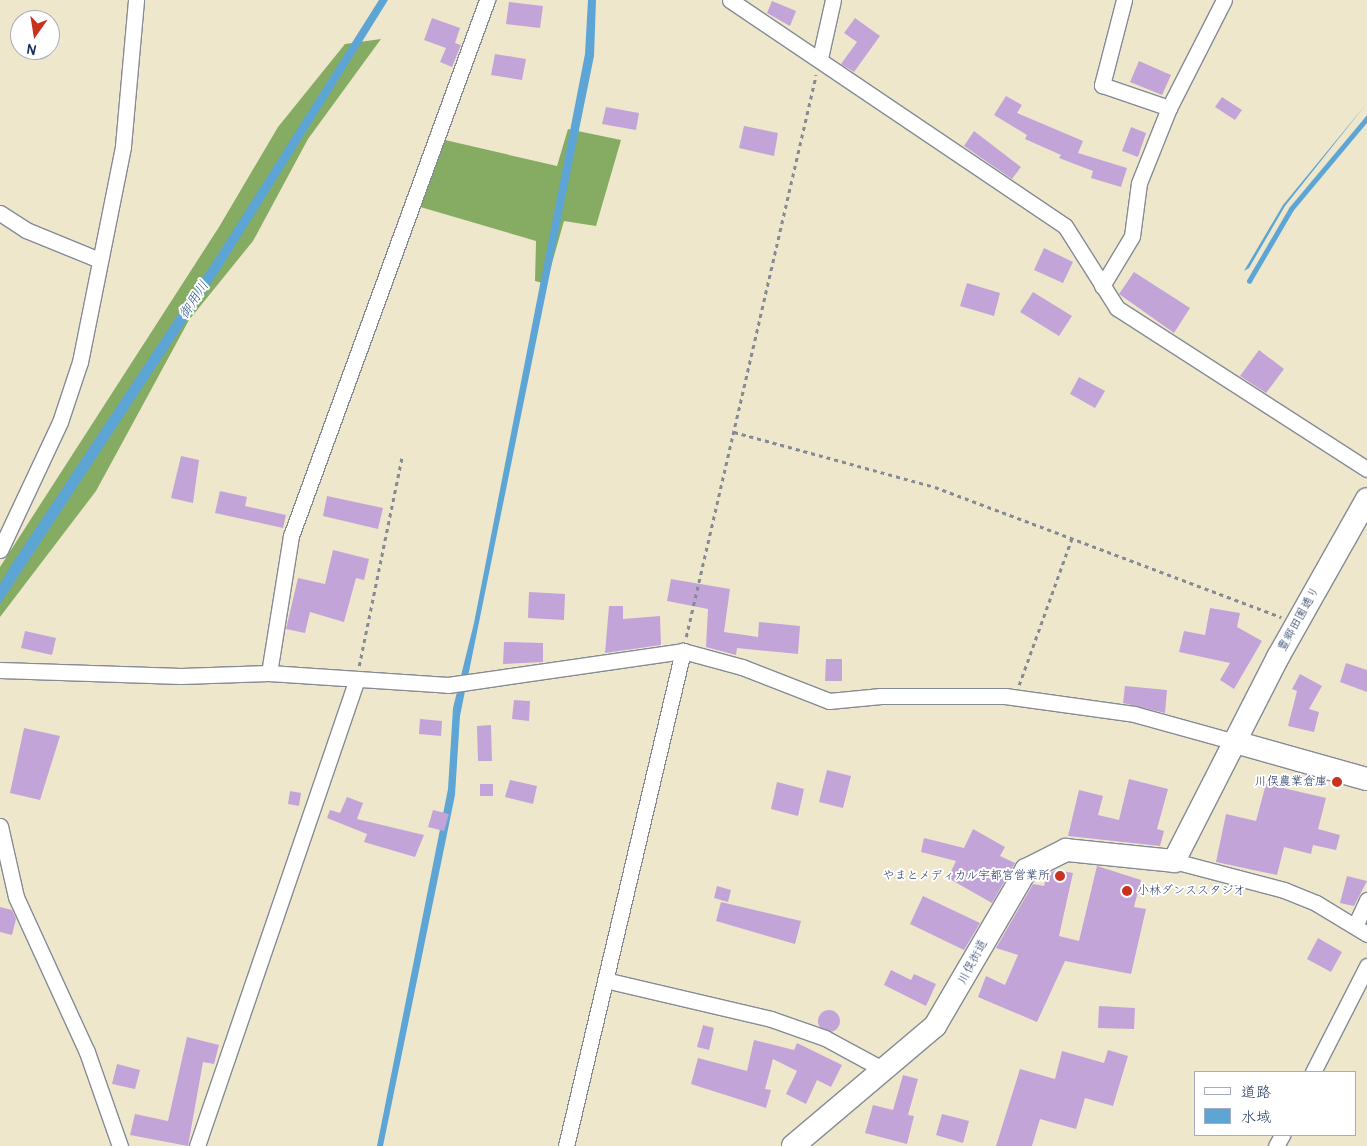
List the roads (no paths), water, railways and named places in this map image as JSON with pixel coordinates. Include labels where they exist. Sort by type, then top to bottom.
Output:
[{"type":"main road","name":"豊郷田園通り","points":[[1236,742],[1296,623],[1367,499]]},
{"type":"main road","points":[[1174,860],[1236,742],[1367,779]]},
{"type":"main road","name":"川俣街道","points":[[793,1146],[886,1071],[928,1033],[948,1008],[1026,870],[1066,850],[1174,860]]},
{"type":"street","points":[[0,550],[60,422],[77,370],[97,259],[123,146],[136,0]]},
{"type":"street","points":[[268,673],[291,536],[487,0]]},
{"type":"street","points":[[730,0],[820,58],[1066,226],[1117,308],[1367,469]]},
{"type":"street","points":[[820,58],[833,0]]},
{"type":"street","points":[[1124,0],[1102,85],[1169,108]]},
{"type":"street","points":[[1102,286],[1132,236],[1139,183],[1169,108],[1224,0]]},
{"type":"street","points":[[0,214],[26,230],[97,259]]},
{"type":"street","points":[[0,670],[181,676],[268,673],[356,682],[448,685],[683,651],[742,667],[829,701],[881,696],[1014,698],[1134,714],[1236,742]]},
{"type":"street","points":[[566,1146],[683,651]]},
{"type":"street","points":[[197,1146],[356,682]]},
{"type":"street","points":[[0,826],[16,897],[87,1052],[120,1146]]},
{"type":"street","name":"川俣街道","points":[[1174,860],[1284,890],[1361,930]]},
{"type":"street","points":[[1361,930],[1367,900]]},
{"type":"street","points":[[1314,1071],[1367,966]]},
{"type":"street","points":[[605,980],[771,1019],[825,1038],[886,1071]]},
{"type":"water","name":"御用川","points":[[379,0],[388,0],[223,265],[0,604],[0,584],[12,564],[215,259]]},
{"type":"water","points":[[588,0],[596,0],[594,56],[460,716],[455,795],[383,1146],[377,1146],[448,789],[453,708],[474,623],[585,54]]},
{"type":"water","points":[[1367,103],[1285,206],[1249,268],[1244,271],[1283,205]]},
{"type":"waterway","points":[[1249,281],[1291,209],[1367,118]]},
{"type":"place","name":"川俣農業倉庫","points":[[1337,782]]},
{"type":"place","name":"やまとメディカル宇都宮営業所","points":[[1060,876]]},
{"type":"place","name":"小林ダンススタジオ","points":[[1127,891]]}]
